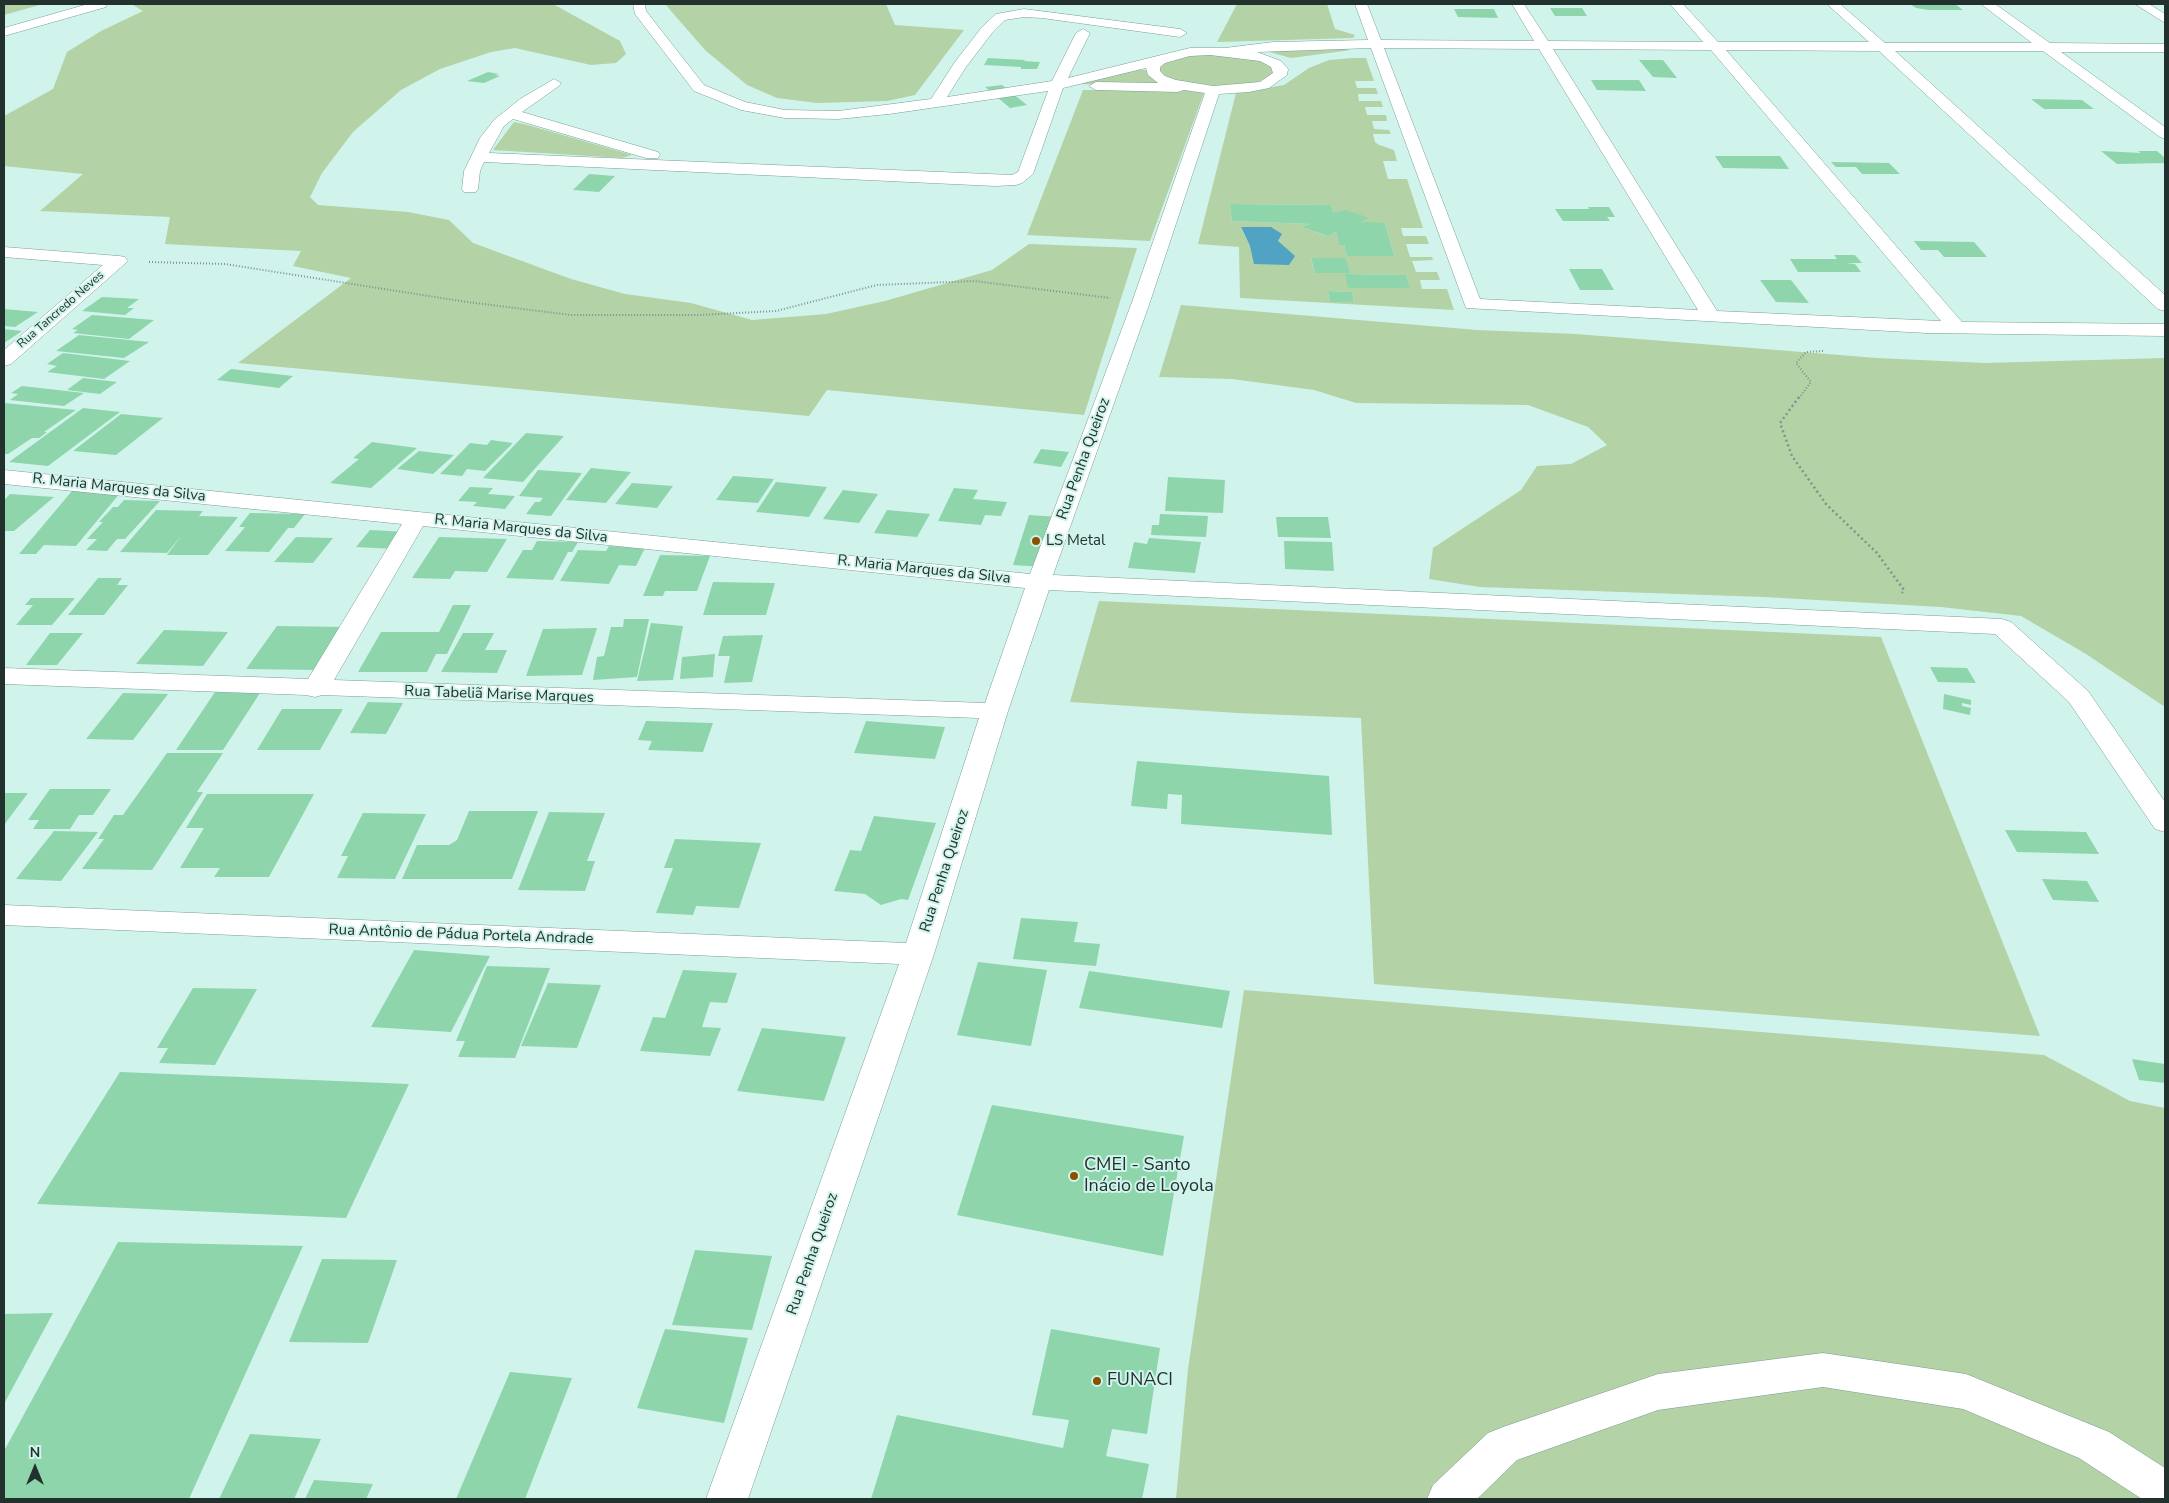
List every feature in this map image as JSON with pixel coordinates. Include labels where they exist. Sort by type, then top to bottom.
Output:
[{"type":"street","points":[[4,22],[69,4]]},
{"type":"street","points":[[4,32],[101,4]]},
{"type":"street","points":[[624,4],[640,7],[698,88],[741,106],[785,114],[838,115],[936,103],[1056,85],[1190,52],[1230,51],[1273,46],[1378,50],[1719,51],[1887,51],[2047,47],[2165,48]]},
{"type":"street","points":[[1361,4],[1473,304],[1957,328],[2165,330]]},
{"type":"street","points":[[1518,4],[1711,316]]},
{"type":"street","points":[[1676,4],[1719,51],[1957,328]]},
{"type":"street","points":[[1833,4],[2165,305]]},
{"type":"street","points":[[1987,4],[2165,134]]},
{"type":"street","points":[[2141,4],[2165,19]]},
{"type":"street","points":[[936,103],[960,65],[1001,17],[1024,13],[1042,14],[1180,33]]},
{"type":"street","points":[[478,157],[985,181],[1016,180],[1025,174],[1056,85],[1083,33]]},
{"type":"street","points":[[1312,59],[1378,50]]},
{"type":"street","points":[[1056,85],[1212,90],[1264,85],[1280,75],[1281,69],[1276,64],[1257,56],[1230,51]]},
{"type":"street","points":[[1887,51],[2165,57]]},
{"type":"street","points":[[1160,60],[1153,66],[1153,72],[1160,78],[1191,88]]},
{"type":"street","points":[[1276,64],[1294,61]]},
{"type":"street","points":[[470,189],[472,171],[488,138],[510,113],[554,83]]},
{"type":"street","name":"Rua Penha Queiroz","points":[[727,1499],[918,954],[995,711],[1039,582],[1141,302],[1212,90]]},
{"type":"street","points":[[510,113],[651,154],[671,166]]},
{"type":"street","points":[[4,252],[119,261]]},
{"type":"street","name":"Rua Tancredo Neves","points":[[4,360],[119,261]]},
{"type":"street","name":"R. Maria Marques da Silva","points":[[4,477],[1039,582],[2002,627],[2080,697],[2165,823]]},
{"type":"street","points":[[315,689],[417,518]]},
{"type":"street","name":"Rua Tabeliã Marise Marques","points":[[4,676],[315,689],[995,711]]},
{"type":"street","name":"Rua Antônio de Pádua Portela Andrade","points":[[4,915],[918,954]]},
{"type":"street","points":[[1448,1499],[1503,1446],[1649,1395],[1658,1392],[1823,1370],[1966,1392],[2094,1445],[2165,1492]]},
{"type":"path","points":[[119,261],[225,264],[467,302],[571,314],[699,315],[776,311],[877,285],[974,281],[1141,302]]},
{"type":"path","points":[[1830,351],[1806,352],[1796,363],[1811,382],[1780,423],[1792,456],[1826,504],[1877,553],[1904,590],[1885,621]]},
{"type":"green space","points":[[4,4],[43,4],[4,15]]},
{"type":"green space","points":[[553,4],[620,41],[626,54],[616,63],[591,65],[515,48],[491,52],[440,69],[401,90],[353,132],[322,173],[310,197],[318,205],[408,212],[449,220],[473,243],[571,279],[625,294],[691,303],[752,320],[826,314],[885,301],[992,270],[1029,244],[1137,248],[1084,415],[827,390],[809,416],[238,363],[351,278],[293,266],[301,251],[165,244],[170,217],[40,211],[83,174],[4,166],[4,116],[53,89],[67,52],[101,31],[143,11],[133,5]]},
{"type":"green space","points":[[665,4],[886,4],[895,25],[964,30],[915,95],[887,101],[817,103],[777,98],[747,85],[705,50]]},
{"type":"green space","points":[[1237,4],[1327,4],[1335,29],[1355,35],[1353,38],[1217,42]]},
{"type":"green space","points":[[1348,47],[1349,50],[1344,51],[1291,58],[1262,50]]},
{"type":"green space","points":[[1212,53],[1259,59],[1269,64],[1273,69],[1272,75],[1254,84],[1222,87],[1173,80],[1164,76],[1160,70],[1162,65],[1169,60],[1180,56]]},
{"type":"green space","points":[[1366,58],[1374,81],[1355,81],[1357,88],[1376,88],[1378,94],[1358,94],[1359,101],[1381,101],[1383,107],[1365,107],[1367,115],[1386,115],[1387,121],[1372,121],[1374,129],[1389,130],[1391,134],[1373,134],[1375,142],[1394,150],[1397,161],[1383,161],[1388,179],[1407,179],[1423,228],[1401,228],[1403,236],[1426,236],[1429,244],[1406,244],[1410,257],[1432,257],[1433,260],[1412,261],[1416,272],[1437,272],[1440,280],[1420,280],[1422,289],[1447,289],[1454,310],[1240,298],[1239,247],[1198,244],[1236,93],[1284,85],[1309,68],[1329,60]],"holes":[[[1230,204],[1331,205],[1333,213],[1363,223],[1385,223],[1394,256],[1347,256],[1344,245],[1339,245],[1336,232],[1326,236],[1302,227],[1310,224],[1232,221]],[[1241,228],[1282,234],[1278,241],[1250,246]],[[1346,258],[1349,273],[1315,273],[1311,259]],[[1346,274],[1406,275],[1410,288],[1349,288]],[[1328,291],[1352,292],[1354,302],[1330,302]]]},
{"type":"green space","points":[[1135,69],[1145,70],[1161,82],[1153,86],[1079,84]]},
{"type":"green space","points":[[1083,90],[1205,90],[1150,241],[1027,235]]},
{"type":"green space","points":[[514,122],[632,155],[622,158],[493,150]]},
{"type":"green space","points":[[1181,305],[1477,330],[1576,334],[1877,358],[1985,363],[2165,358],[2165,707],[2086,654],[2021,616],[1941,607],[1764,597],[1480,587],[1429,579],[1433,548],[1521,490],[1537,466],[1571,464],[1607,445],[1588,427],[1528,405],[1356,403],[1314,390],[1232,379],[1159,377]]},
{"type":"green space","points":[[1099,601],[1881,637],[2040,1036],[1374,984],[1361,718],[1237,713],[1070,702]]},
{"type":"green space","points":[[1244,990],[2044,1055],[2130,1101],[2165,1108],[2165,1499],[1176,1499],[1188,1369]]},
{"type":"water","points":[[1241,227],[1271,227],[1282,234],[1278,241],[1295,256],[1289,265],[1254,264],[1250,246]]},
{"type":"building","points":[[1910,4],[1955,4],[1963,10],[1929,10],[1916,8]]},
{"type":"building","points":[[1550,8],[1582,8],[1587,16],[1555,16]]},
{"type":"building","points":[[1454,9],[1494,9],[1498,18],[1458,17]]},
{"type":"building","points":[[988,58],[1040,62],[1037,69],[1021,69],[1021,67],[984,65]]},
{"type":"building","points":[[1639,60],[1663,60],[1677,78],[1653,77]]},
{"type":"building","points":[[488,72],[499,74],[495,75],[500,76],[484,83],[467,81]]},
{"type":"building","points":[[1591,80],[1639,80],[1646,91],[1597,90]]},
{"type":"building","points":[[1002,85],[1027,105],[1010,108],[985,87]]},
{"type":"building","points":[[2031,99],[2082,100],[2094,109],[2044,109]]},
{"type":"building","points":[[2101,151],[2141,153],[2138,151],[2157,151],[2165,158],[2165,163],[2117,164]]},
{"type":"building","points":[[1715,156],[1780,156],[1789,169],[1723,168]]},
{"type":"building","points":[[1831,162],[1889,163],[1900,174],[1862,174],[1856,167],[1836,167]]},
{"type":"building","points":[[589,174],[615,176],[599,192],[573,190]]},
{"type":"building","points":[[1230,204],[1331,205],[1333,213],[1346,210],[1369,218],[1360,222],[1385,223],[1394,256],[1347,256],[1344,245],[1339,245],[1336,232],[1327,236],[1302,227],[1310,224],[1232,221]]},
{"type":"building","points":[[1588,207],[1609,207],[1615,217],[1607,217],[1610,221],[1563,221],[1555,209],[1589,209]]},
{"type":"building","points":[[1914,241],[1974,242],[1987,257],[1944,257],[1938,250],[1921,250]]},
{"type":"building","points":[[1834,255],[1855,255],[1862,263],[1847,263],[1855,264],[1861,272],[1798,272],[1790,259],[1837,259]]},
{"type":"building","points":[[1311,258],[1346,258],[1350,273],[1315,273]]},
{"type":"building","points":[[1569,269],[1602,269],[1614,290],[1580,290]]},
{"type":"building","points":[[1345,274],[1406,275],[1410,288],[1348,288]]},
{"type":"building","points":[[1760,280],[1791,280],[1809,303],[1776,302]]},
{"type":"building","points":[[1328,291],[1352,292],[1354,302],[1330,302]]},
{"type":"building","points":[[102,297],[139,299],[127,308],[134,308],[125,315],[82,311]]},
{"type":"building","points":[[4,309],[38,312],[15,327],[4,326]]},
{"type":"building","points":[[92,315],[154,320],[129,339],[73,333],[78,330],[72,329]]},
{"type":"building","points":[[4,329],[22,331],[4,343]]},
{"type":"building","points":[[79,335],[149,342],[124,358],[56,351]]},
{"type":"building","points":[[63,353],[130,361],[104,379],[47,372],[57,366],[47,364]]},
{"type":"building","points":[[231,369],[293,376],[279,388],[217,380]]},
{"type":"building","points":[[83,378],[117,382],[100,394],[67,390]]},
{"type":"building","points":[[22,386],[84,393],[64,406],[10,400],[18,394],[11,393]]},
{"type":"building","points":[[4,403],[76,410],[44,432],[47,432],[39,438],[32,438],[8,454],[4,454],[4,429],[6,428],[4,428]]},
{"type":"building","points":[[83,408],[120,412],[48,466],[9,462]]},
{"type":"building","points":[[121,414],[163,418],[116,455],[73,451]]},
{"type":"building","points":[[526,433],[564,436],[523,482],[483,478]]},
{"type":"building","points":[[491,440],[513,443],[485,471],[467,469],[462,476],[440,474],[470,443],[487,445]]},
{"type":"building","points":[[372,442],[417,448],[371,488],[330,483],[359,459],[353,458]]},
{"type":"building","points":[[1041,449],[1069,452],[1061,467],[1033,463]]},
{"type":"building","points":[[419,451],[454,455],[433,474],[397,469]]},
{"type":"building","points":[[591,468],[631,472],[606,503],[566,500]]},
{"type":"building","points":[[538,470],[582,473],[551,516],[526,514],[535,502],[540,502],[543,498],[519,496]]},
{"type":"building","points":[[733,476],[774,479],[758,503],[716,500]]},
{"type":"building","points":[[1168,477],[1225,480],[1223,513],[1165,511]]},
{"type":"building","points":[[776,482],[827,487],[809,517],[756,512]]},
{"type":"building","points":[[632,483],[673,486],[657,508],[615,504]]},
{"type":"building","points":[[470,487],[493,488],[488,494],[515,496],[505,509],[473,506],[477,502],[458,501]]},
{"type":"building","points":[[954,488],[978,490],[973,499],[1007,502],[1001,516],[985,515],[981,525],[938,521]]},
{"type":"building","points":[[843,490],[878,494],[859,523],[823,519]]},
{"type":"building","points":[[72,491],[121,492],[76,546],[44,545],[36,554],[19,554]]},
{"type":"building","points":[[10,494],[54,497],[14,531],[4,531],[4,500]]},
{"type":"building","points":[[124,500],[160,501],[125,539],[117,539],[107,551],[86,550],[97,539],[87,539],[103,522],[99,522],[113,507],[118,507]]},
{"type":"building","points":[[156,510],[203,511],[199,516],[238,517],[208,555],[167,555],[181,536],[167,553],[120,552]]},
{"type":"building","points":[[887,510],[930,514],[917,537],[874,533]]},
{"type":"building","points":[[250,513],[305,514],[294,528],[288,528],[269,552],[225,551],[245,527],[239,527]]},
{"type":"building","points":[[1160,514],[1208,516],[1206,537],[1151,535],[1152,525],[1159,525]]},
{"type":"building","name":"LS Metal","points":[[1029,515],[1059,517],[1044,567],[1013,565]]},
{"type":"building","points":[[1276,517],[1328,517],[1331,538],[1278,537]]},
{"type":"building","points":[[370,530],[407,532],[394,549],[356,547]]},
{"type":"building","points":[[296,537],[333,538],[313,563],[274,562]]},
{"type":"building","points":[[439,537],[507,539],[487,572],[455,571],[450,579],[412,578]]},
{"type":"building","points":[[1149,538],[1201,542],[1195,573],[1128,568],[1134,542],[1147,544]]},
{"type":"building","points":[[537,541],[578,542],[572,552],[568,552],[553,580],[506,578],[523,550],[532,550]]},
{"type":"building","points":[[1284,541],[1332,542],[1334,571],[1285,569]]},
{"type":"building","points":[[609,546],[645,548],[636,566],[619,565],[609,584],[560,581],[578,550],[606,551]]},
{"type":"building","points":[[660,555],[710,556],[697,591],[665,591],[663,596],[643,596]]},
{"type":"building","points":[[98,578],[122,578],[117,585],[128,585],[104,615],[68,615]]},
{"type":"building","points":[[713,582],[775,583],[766,615],[703,615]]},
{"type":"building","points":[[31,598],[75,598],[52,625],[16,625],[33,605],[25,605]]},
{"type":"building","points":[[453,605],[471,605],[447,654],[436,654],[427,672],[358,672],[381,632],[439,632]]},
{"type":"building","points":[[624,619],[649,619],[637,677],[593,680],[597,657],[604,656],[611,627],[623,627]]},
{"type":"building","points":[[651,623],[683,626],[673,680],[637,681]]},
{"type":"building","points":[[277,626],[345,627],[316,670],[246,669]]},
{"type":"building","points":[[597,628],[582,675],[526,676],[543,629]]},
{"type":"building","points":[[164,630],[228,632],[203,666],[136,664]]},
{"type":"building","points":[[50,633],[83,633],[57,665],[26,665]]},
{"type":"building","points":[[463,633],[494,633],[485,650],[507,650],[497,673],[441,672]]},
{"type":"building","points":[[763,635],[752,682],[724,683],[730,656],[718,656],[723,636]]},
{"type":"building","points":[[715,654],[713,677],[680,679],[682,657]]},
{"type":"building","points":[[1930,667],[1967,668],[1976,683],[1938,682]]},
{"type":"building","points":[[215,692],[260,693],[223,750],[176,750]]},
{"type":"building","points":[[123,693],[168,694],[133,740],[86,739]]},
{"type":"building","points":[[1944,694],[1971,700],[1971,705],[1962,703],[1962,706],[1971,708],[1970,715],[1943,709]]},
{"type":"building","points":[[368,702],[403,703],[386,734],[350,733]]},
{"type":"building","points":[[282,709],[343,709],[320,750],[257,750]]},
{"type":"building","points":[[646,721],[713,723],[703,752],[648,750],[652,741],[638,740]]},
{"type":"building","points":[[866,721],[945,727],[935,759],[854,753]]},
{"type":"building","points":[[167,753],[223,753],[197,792],[203,792],[152,870],[82,869],[104,839],[98,839],[114,815],[123,815]]},
{"type":"building","points":[[1137,761],[1329,776],[1332,835],[1181,824],[1182,795],[1168,794],[1167,809],[1131,806]]},
{"type":"building","points":[[50,789],[111,789],[93,815],[79,815],[70,829],[33,829],[39,820],[28,820]]},
{"type":"building","points":[[4,793],[28,793],[4,825]]},
{"type":"building","points":[[207,794],[314,794],[269,877],[214,877],[220,868],[180,868],[204,828],[186,828]]},
{"type":"building","points":[[469,811],[538,811],[512,879],[402,879],[417,845],[449,845],[457,840]]},
{"type":"building","points":[[549,812],[605,813],[587,861],[595,861],[585,891],[518,890]]},
{"type":"building","points":[[363,813],[426,814],[395,879],[337,878],[348,856],[341,856]]},
{"type":"building","points":[[874,816],[936,823],[908,900],[901,899],[881,905],[865,894],[834,891],[850,850],[861,851]]},
{"type":"building","points":[[2005,830],[2086,832],[2099,854],[2017,852]]},
{"type":"building","points":[[54,831],[98,832],[61,881],[16,879]]},
{"type":"building","points":[[675,839],[761,843],[739,908],[696,906],[693,915],[656,913],[673,868],[664,868]]},
{"type":"building","points":[[2042,879],[2087,881],[2099,902],[2053,900]]},
{"type":"building","points":[[1021,918],[1078,922],[1074,942],[1100,944],[1096,966],[1013,959]]},
{"type":"building","points":[[414,950],[490,956],[451,1032],[371,1027]]},
{"type":"building","points":[[978,962],[1047,970],[1031,1046],[957,1035]]},
{"type":"building","points":[[487,966],[550,968],[515,1058],[458,1057],[465,1041],[456,1041]]},
{"type":"building","points":[[683,970],[737,973],[727,1003],[710,1002],[702,1027],[721,1028],[710,1056],[640,1051],[653,1017],[665,1018]]},
{"type":"building","points":[[1089,971],[1230,991],[1222,1028],[1079,1008]]},
{"type":"building","points":[[548,983],[601,985],[577,1048],[521,1046]]},
{"type":"building","points":[[193,988],[257,989],[215,1065],[159,1063],[168,1048],[157,1048]]},
{"type":"building","points":[[762,1028],[846,1037],[824,1101],[737,1091]]},
{"type":"building","points":[[2132,1059],[2165,1064],[2165,1083],[2139,1080]]},
{"type":"building","points":[[120,1072],[409,1084],[346,1218],[37,1204]]},
{"type":"building","name":"CMEI - Santo Inácio de Loyola","points":[[992,1105],[1184,1136],[1163,1256],[957,1215]]},
{"type":"building","points":[[118,1242],[303,1246],[189,1499],[4,1499],[4,1451]]},
{"type":"building","points":[[695,1250],[772,1256],[752,1330],[672,1325]]},
{"type":"building","points":[[322,1259],[397,1260],[368,1343],[289,1342]]},
{"type":"building","points":[[53,1313],[4,1404],[4,1314]]},
{"type":"building","points":[[665,1329],[748,1338],[724,1423],[637,1408]]},
{"type":"building","name":"FUNACI","points":[[1051,1329],[1160,1348],[1147,1434],[1112,1429],[1106,1456],[1149,1464],[1142,1499],[871,1499],[897,1415],[1063,1448],[1069,1420],[1032,1415]]},
{"type":"building","points":[[510,1372],[572,1378],[525,1499],[456,1499]]},
{"type":"building","points":[[250,1434],[321,1439],[294,1499],[219,1499]]},
{"type":"building","points":[[314,1480],[373,1484],[366,1499],[305,1499]]},
{"type":"place","name":"LS Metal","points":[[1036,541]]},
{"type":"place","name":"CMEI - Santo Inácio de Loyola","points":[[1074,1176]]},
{"type":"place","name":"FUNACI","points":[[1097,1381]]}]
